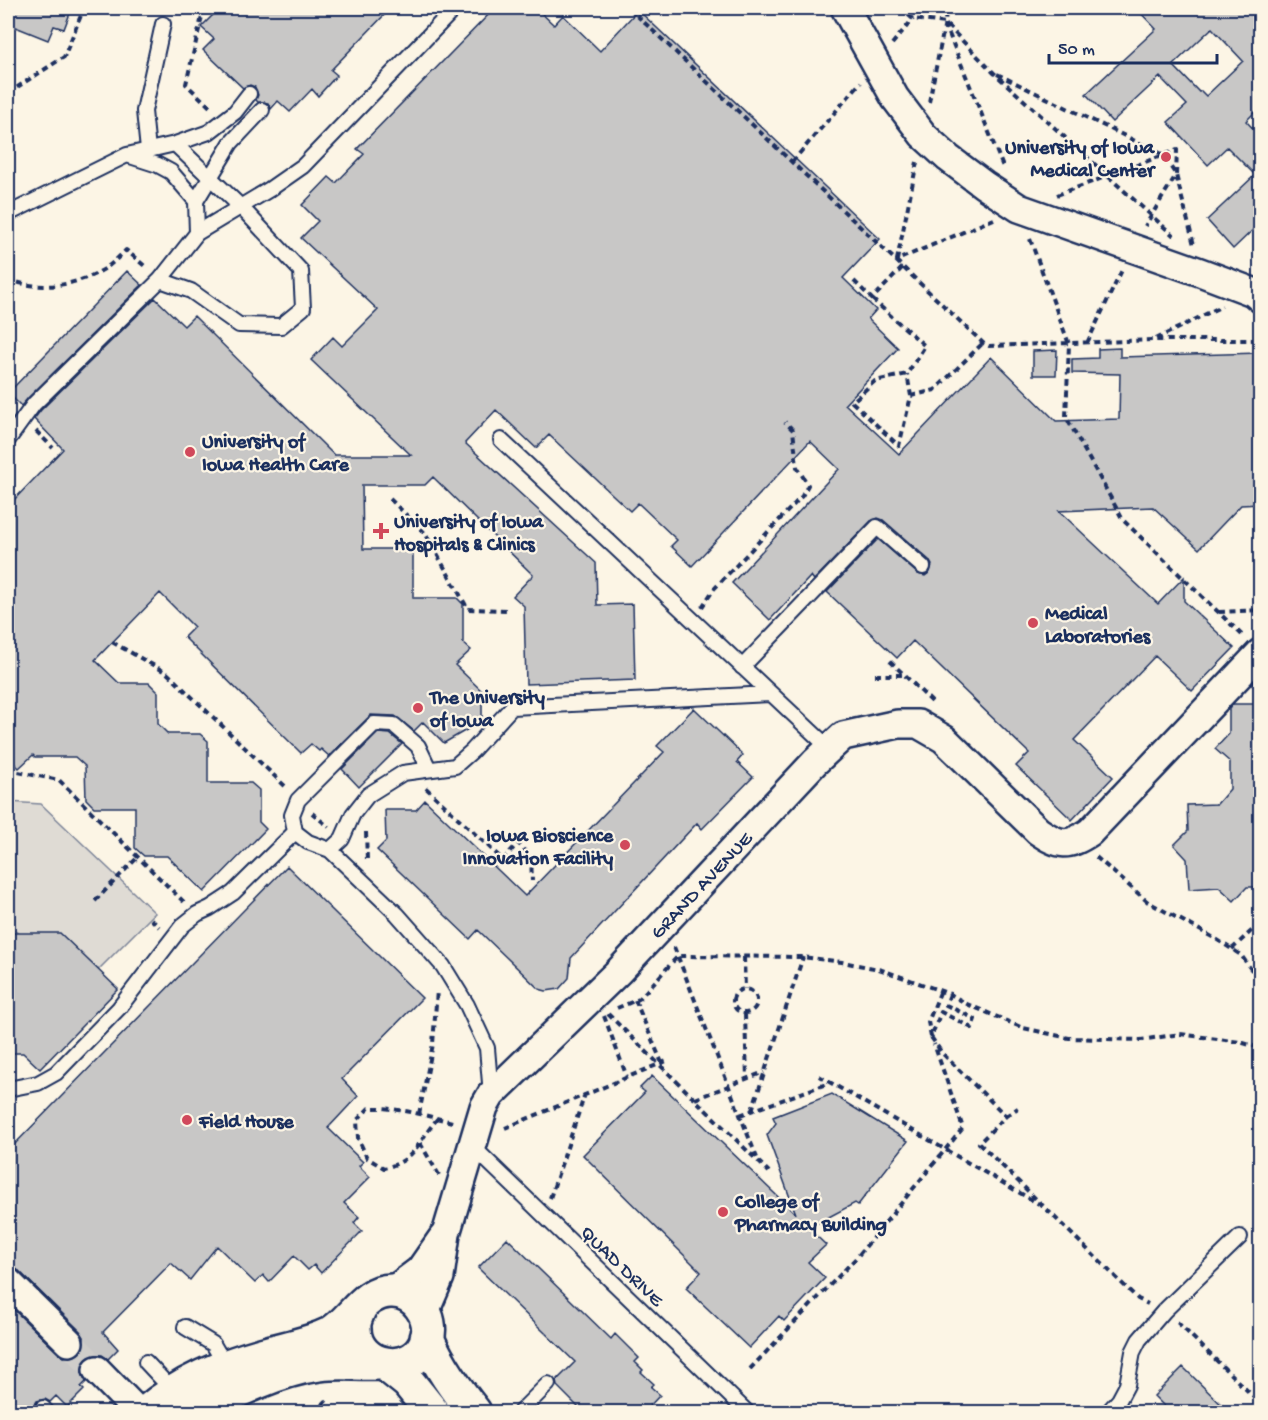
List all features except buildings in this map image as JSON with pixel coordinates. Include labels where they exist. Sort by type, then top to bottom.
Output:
[{"type":"main road","points":[[232,1378],[331,1334],[373,1295],[392,1291],[405,1293],[417,1301],[436,1358],[474,1413]]},
{"type":"main road","points":[[360,1307],[354,1321],[356,1342],[366,1356],[383,1364],[408,1382],[432,1413]]},
{"type":"main road","points":[[147,1413],[186,1402],[197,1378],[232,1378],[345,1361],[401,1365],[421,1351],[426,1325]]},
{"type":"street","points":[[845,8],[875,65],[923,135],[948,158],[1019,208],[1199,264],[1257,295]]},
{"type":"street","points":[[1077,841],[1090,832],[1252,645]]},
{"type":"street","name":"GRAND AVENUE","points":[[426,1325],[440,1277],[465,1134],[491,1095],[619,970],[829,748],[843,736],[898,724],[918,724],[944,739],[1038,831],[1064,844],[1077,841]]},
{"type":"street","name":"GRAND AVENUE","points":[[392,1291],[420,1270],[446,1234]]},
{"type":"street","points":[[8,1282],[69,1342]]},
{"type":"street","points":[[97,1370],[138,1413]]},
{"type":"lane","points":[[8,437],[34,404],[160,280],[197,233],[303,166],[455,8]]},
{"type":"lane","points":[[148,150],[144,111],[163,24]]},
{"type":"lane","points":[[8,214],[127,155],[175,144],[209,132],[223,123],[249,94]]},
{"type":"lane","points":[[197,233],[196,201],[231,142],[262,110]]},
{"type":"lane","points":[[160,280],[191,291],[239,325],[281,326],[303,308],[301,271],[241,207],[175,144]]},
{"type":"lane","points":[[127,155],[158,165],[171,172],[196,201]]},
{"type":"lane","points":[[501,440],[829,748]]},
{"type":"lane","points":[[742,667],[877,527],[923,567]]},
{"type":"lane","points":[[330,850],[342,839],[353,814],[368,795],[403,773],[455,766],[472,751],[512,707],[770,694]]},
{"type":"lane","points":[[429,769],[418,746],[394,725],[374,724],[298,800],[292,815],[295,832],[308,842],[330,850],[397,914],[443,966],[467,1005],[487,1048],[491,1095]]},
{"type":"lane","points":[[8,1089],[38,1083],[56,1073],[119,1008],[150,970],[171,938],[196,914],[234,893],[295,832]]},
{"type":"lane","name":"QUAD DRIVE","points":[[465,1134],[544,1216],[747,1413]]},
{"type":"lane","points":[[1108,1413],[1119,1400],[1127,1385],[1133,1352],[1138,1340],[1164,1311],[1240,1237]]},
{"type":"lane","points":[[185,1327],[213,1344],[232,1378]]},
{"type":"lane","points":[[146,1362],[186,1402]]},
{"type":"lane","points":[[520,1413],[548,1384]]},
{"type":"path","points":[[8,93],[64,57],[84,8]]},
{"type":"path","points":[[204,8],[186,84],[215,111]]},
{"type":"path","points":[[629,8],[983,343],[989,346],[1154,340],[1260,340]]},
{"type":"path","points":[[900,8],[913,19],[945,23],[994,73],[1199,264]]},
{"type":"path","points":[[792,162],[913,19]]},
{"type":"path","points":[[945,23],[1019,208],[1069,344],[1066,417],[1123,520],[1252,645]]},
{"type":"path","points":[[994,73],[1162,154],[1176,176],[1199,264]]},
{"type":"path","points":[[8,279],[32,286],[63,285],[106,268],[126,250],[160,280]]},
{"type":"path","points":[[872,299],[903,267]]},
{"type":"path","points":[[854,281],[925,346],[907,374],[911,396],[898,446],[852,402],[875,381],[907,374]]},
{"type":"path","points":[[1154,340],[1167,332],[1257,295]]},
{"type":"path","points":[[911,396],[935,390],[983,343]]},
{"type":"path","points":[[702,607],[714,589],[802,496],[808,485],[797,467],[793,430],[785,422]]},
{"type":"path","points":[[390,499],[425,532],[468,609],[506,610]]},
{"type":"path","points":[[1218,612],[1260,610]]},
{"type":"path","points":[[112,642],[166,673],[289,790]]},
{"type":"path","points":[[875,675],[904,675],[890,661]]},
{"type":"path","points":[[8,770],[59,780],[196,914]]},
{"type":"path","points":[[425,787],[503,860],[519,843],[531,857],[532,881]]},
{"type":"path","points":[[367,864],[365,834],[369,827]]},
{"type":"path","points":[[1077,841],[1148,902],[1241,955],[1260,982]]},
{"type":"path","points":[[95,901],[138,857]]},
{"type":"path","points":[[1232,949],[1260,922]]},
{"type":"path","points":[[678,956],[758,1161]]},
{"type":"path","points":[[605,1014],[639,999],[678,956],[803,957],[879,969],[941,990],[1023,1028],[1069,1038],[1141,1040],[1180,1034],[1240,1042],[1260,1048]]},
{"type":"path","points":[[744,957],[745,989]]},
{"type":"path","points":[[752,1110],[803,957]]},
{"type":"path","points":[[745,989],[753,992],[757,999],[754,1010],[745,1013],[736,1009],[733,1002],[738,992],[745,989]]},
{"type":"path","points":[[750,1369],[857,1257],[963,1128],[931,1037],[928,1022],[941,990]]},
{"type":"path","points":[[931,1037],[941,1012],[972,1028],[975,1019],[946,1005],[950,994]]},
{"type":"path","points":[[635,1000],[661,1064]]},
{"type":"path","points":[[745,1013],[747,1079]]},
{"type":"path","points":[[605,1014],[661,1064],[769,1172]]},
{"type":"path","points":[[605,1014],[627,1077]]},
{"type":"path","points":[[931,1037],[942,1053],[1006,1116]]},
{"type":"path","points":[[505,1128],[669,1060]]},
{"type":"path","points":[[695,1099],[765,1072]]},
{"type":"path","points":[[819,1077],[1046,1208]]},
{"type":"path","points":[[740,1115],[830,1082]]},
{"type":"path","points":[[544,1216],[585,1094]]},
{"type":"path","points":[[438,1118],[402,1164],[384,1168],[366,1158],[358,1138],[357,1120],[369,1108],[386,1107],[438,1118],[465,1134]]},
{"type":"path","points":[[1017,1108],[980,1143],[1138,1299],[1164,1311],[1260,1403]]},
{"type":"path","points":[[420,1143],[440,1178]]},
{"type":"path","points":[[315,1413],[328,1399]]},
{"type":"path","points":[[567,1413],[574,1405]]},
{"type":"shaded area","points":[[8,802],[41,804],[155,913],[98,970],[13,929],[8,929]]},
{"type":"tunnel","points":[[69,1342],[97,1370]]},
{"type":"place","name":"University of Iowa Medical Center","points":[[1166,157]]},
{"type":"place","name":"University of Iowa Health Care","points":[[190,452]]},
{"type":"place","name":"University of Iowa Hospitals & Clinics","points":[[381,531]]},
{"type":"place","name":"Medical Laboratories","points":[[1033,623]]},
{"type":"place","name":"The University of Iowa","points":[[418,708]]},
{"type":"place","name":"Iowa Bioscience Innovation Facility","points":[[625,845]]},
{"type":"place","name":"Field House","points":[[187,1120]]},
{"type":"place","name":"College of Pharmacy Building","points":[[723,1212]]}]
